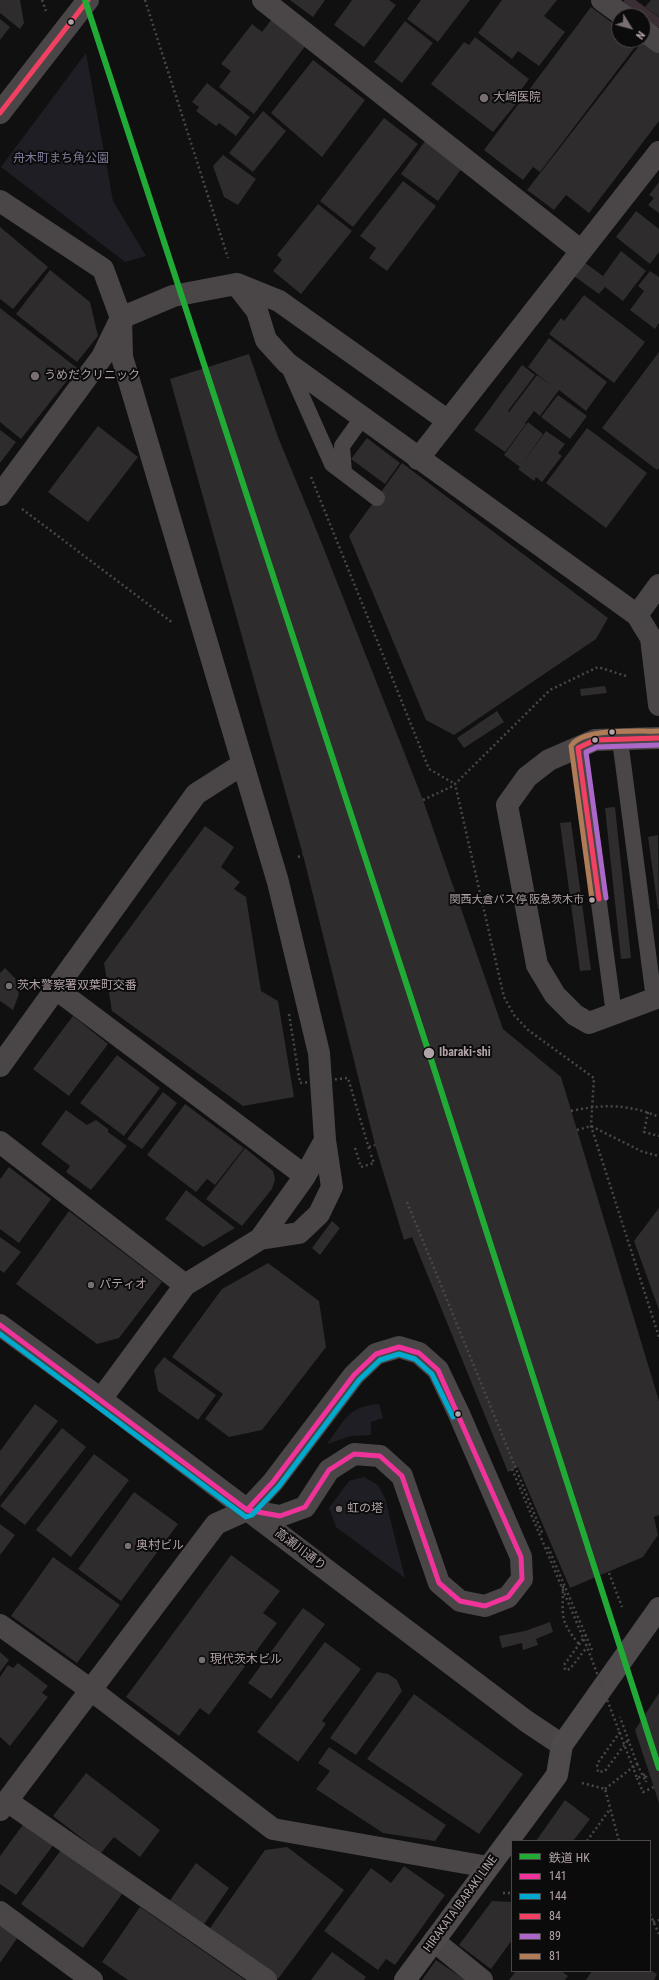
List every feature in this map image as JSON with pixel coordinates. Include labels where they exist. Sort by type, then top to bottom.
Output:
[{"type":"main road","name":"HIRAKATA IBARAKI LINE","points":[[405,1980],[557,1775],[562,1745],[659,1608]]},
{"type":"street","points":[[0,113],[88,0]]},
{"type":"street","points":[[263,0],[580,250]]},
{"type":"street","points":[[602,0],[613,8]]},
{"type":"street","points":[[418,459],[580,250],[659,152]]},
{"type":"street","points":[[0,201],[103,269],[121,318],[122,357],[278,882],[319,1054],[325,1140],[332,1187],[319,1214],[299,1233],[260,1239],[185,1285],[101,1399]]},
{"type":"street","points":[[236,284],[257,311],[266,340],[287,363],[636,615],[651,638],[659,705]]},
{"type":"street","points":[[0,494],[102,357],[121,318],[173,296],[236,284],[279,301],[448,421]]},
{"type":"street","points":[[636,615],[659,585]]},
{"type":"street","points":[[656,998],[589,1023],[575,1015],[555,996],[537,965],[507,805],[527,778],[549,760],[595,740],[659,738]]},
{"type":"street","points":[[0,1066],[196,794],[243,764]]},
{"type":"street","points":[[56,989],[305,1176]]},
{"type":"street","points":[[260,1239],[305,1176],[325,1140]]},
{"type":"street","points":[[0,1142],[185,1285]]},
{"type":"street","name":"高瀬川通り","points":[[0,1325],[101,1399],[526,1721],[562,1745]]},
{"type":"street","points":[[246,1510],[280,1516],[305,1507],[329,1470],[354,1454],[380,1456],[402,1476],[439,1583],[460,1601],[484,1606],[508,1597],[522,1579],[521,1557],[459,1414],[438,1370],[419,1353],[399,1347],[376,1354],[354,1375],[273,1482],[246,1510],[216,1524],[3,1806],[266,1980]]},
{"type":"street","points":[[0,1625],[91,1690],[272,1829],[488,1867]]},
{"type":"street","points":[[0,1912],[92,1980]]},
{"type":"street","points":[[434,1941],[482,1980]]},
{"type":"lane","points":[[287,363],[332,464],[377,498]]},
{"type":"lane","points":[[344,473],[342,446],[362,418]]},
{"type":"lane","points":[[620,740],[656,998]]},
{"type":"lane","points":[[578,748],[614,1014]]},
{"type":"path","points":[[145,0],[236,284]]},
{"type":"path","points":[[310,475],[429,769],[456,784],[423,800]]},
{"type":"path","points":[[0,494],[175,624]]},
{"type":"path","points":[[289,1014],[300,1083],[348,1078],[374,1163],[361,1167],[355,1146]]},
{"type":"path","points":[[594,1078],[591,1126],[659,1337]]},
{"type":"path","points":[[571,1111],[608,1106],[632,1108],[648,1112],[659,1117]]},
{"type":"path","points":[[648,1112],[644,1132],[659,1136]]},
{"type":"path","points":[[577,1130],[591,1126],[643,1152],[659,1156]]},
{"type":"path","points":[[369,1148],[376,1145]]},
{"type":"path","points":[[407,1202],[563,1584],[592,1650]]},
{"type":"path","points":[[512,1469],[587,1647],[643,1792],[654,1787]]},
{"type":"path","points":[[609,1573],[622,1608]]},
{"type":"path","points":[[563,1584],[564,1622],[566,1628],[579,1644]]},
{"type":"path","points":[[586,1635],[564,1665],[565,1670],[570,1669],[587,1647]]},
{"type":"path","points":[[620,1717],[637,1764],[646,1782],[646,1774],[637,1778]]},
{"type":"path","points":[[620,1732],[597,1764],[598,1772],[606,1771],[628,1740]]},
{"type":"path","points":[[605,1789],[637,1764]]},
{"type":"path","points":[[577,1781],[605,1789]]},
{"type":"path","points":[[605,1789],[619,1840]]},
{"type":"path","points":[[588,1840],[610,1809]]},
{"type":"path","points":[[651,1917],[659,1934]]},
{"type":"path","points":[[653,1922],[659,1920]]},
{"type":"green space","name":"舟木町まち角公園","points":[[86,53],[113,201],[146,256],[125,262],[1,167]]},
{"type":"green space","points":[[379,1404],[383,1418],[371,1422],[371,1435],[351,1436],[327,1444],[353,1411],[369,1405]]},
{"type":"green space","points":[[364,1477],[378,1485],[385,1498],[405,1578],[336,1527],[329,1508],[349,1481]]},
{"type":"building","points":[[0,0],[20,0],[24,23],[20,29],[0,13]]},
{"type":"building","points":[[290,0],[325,0],[313,17]]},
{"type":"building","points":[[352,0],[389,0],[396,5],[364,47],[334,25]]},
{"type":"building","points":[[421,0],[470,0],[438,42],[407,19]]},
{"type":"building","points":[[502,0],[557,0],[544,16],[565,32],[539,66],[518,51],[512,59],[478,33]]},
{"type":"building","points":[[651,0],[659,0],[659,17],[651,11],[651,8],[645,7]]},
{"type":"building","points":[[591,7],[611,22],[611,48],[634,48],[540,172],[533,167],[523,180],[484,150]]},
{"type":"building","points":[[275,15],[309,41],[254,114],[219,87],[231,71],[221,64],[252,24],[262,32]]},
{"type":"building","points":[[0,19],[10,27],[0,40]]},
{"type":"building","points":[[405,21],[433,43],[402,83],[374,62]]},
{"type":"building","points":[[475,37],[529,79],[520,91],[524,94],[493,132],[431,84],[464,42],[469,45]]},
{"type":"building","points":[[651,41],[659,47],[659,121],[589,213],[566,195],[554,210],[527,190],[637,48],[651,48]]},
{"type":"building","points":[[313,60],[365,100],[322,157],[271,113]]},
{"type":"building","points":[[207,83],[250,117],[236,136],[219,123],[216,126],[196,111],[199,107],[192,102]]},
{"type":"building","points":[[263,111],[286,131],[253,172],[229,153]]},
{"type":"building","points":[[384,118],[418,144],[353,227],[320,201]]},
{"type":"building","points":[[428,137],[465,164],[438,201],[401,174]]},
{"type":"building","points":[[223,155],[256,179],[238,205],[224,197],[213,166]]},
{"type":"building","points":[[403,181],[436,206],[387,271],[369,258],[376,248],[360,236]]},
{"type":"building","points":[[659,182],[659,213],[648,205],[654,198],[649,195]]},
{"type":"building","points":[[318,204],[352,231],[301,294],[273,271],[282,260],[277,255]]},
{"type":"building","points":[[636,211],[659,229],[659,252],[650,264],[616,237]]},
{"type":"building","points":[[0,227],[48,267],[13,309],[0,299]]},
{"type":"building","points":[[621,251],[646,271],[623,301],[605,287],[599,294],[574,276],[584,262],[603,276]]},
{"type":"building","points":[[50,270],[90,302],[98,336],[77,362],[16,314]]},
{"type":"building","points":[[650,271],[659,277],[659,323],[655,329],[630,310],[644,291],[638,286]]},
{"type":"building","points":[[584,295],[645,342],[614,383],[549,334],[561,318],[564,321]]},
{"type":"building","points":[[0,308],[77,368],[21,439],[0,422]]},
{"type":"building","points":[[549,338],[607,382],[586,411],[559,390],[540,416],[534,411],[525,423],[513,414],[526,424],[505,452],[474,430],[522,365],[535,375],[508,411],[509,412],[537,375],[552,386],[528,367]]},
{"type":"building","points":[[659,352],[659,468],[657,470],[602,428]]},
{"type":"building","points":[[249,354],[278,437],[423,800],[503,1029],[561,1077],[659,1401],[659,1515],[654,1517],[658,1535],[643,1557],[570,1588],[518,1467],[508,1472],[412,1237],[404,1240],[375,1145],[303,855],[170,379]]},
{"type":"building","points":[[558,395],[587,416],[570,439],[541,417]]},
{"type":"building","points":[[528,422],[543,434],[522,464],[546,431],[565,444],[558,453],[562,456],[542,482],[536,477],[534,481],[518,469],[520,467],[504,455]]},
{"type":"building","points":[[98,426],[138,457],[88,522],[48,492]]},
{"type":"building","points":[[587,428],[647,473],[606,528],[546,483]]},
{"type":"building","points":[[0,430],[16,442],[0,463]]},
{"type":"building","points":[[367,438],[400,463],[385,484],[351,459]]},
{"type":"building","points":[[402,463],[608,618],[596,639],[454,735],[426,720],[349,536]]},
{"type":"building","points":[[605,686],[607,693],[581,696],[580,689]]},
{"type":"building","points":[[497,711],[504,722],[464,748],[457,738]]},
{"type":"building","points":[[615,807],[631,958],[621,959],[605,808]]},
{"type":"building","points":[[571,822],[591,970],[580,971],[560,823]]},
{"type":"building","points":[[205,826],[234,847],[221,867],[240,882],[234,889],[246,897],[261,991],[278,1001],[294,1097],[243,1106],[112,1011],[104,963]]},
{"type":"building","points":[[658,835],[659,909],[648,837]]},
{"type":"building","name":"茨木警察署双葉町交番","points":[[5,968],[15,978],[19,994],[13,1010],[0,1001],[0,973]]},
{"type":"building","points":[[73,1016],[108,1044],[69,1096],[33,1069]]},
{"type":"building","points":[[117,1055],[160,1088],[124,1136],[80,1103]]},
{"type":"building","points":[[163,1092],[177,1103],[142,1149],[127,1139]]},
{"type":"building","points":[[185,1104],[244,1148],[215,1185],[207,1179],[196,1192],[147,1155]]},
{"type":"building","points":[[66,1110],[87,1125],[96,1120],[108,1129],[108,1132],[127,1146],[91,1190],[66,1172],[70,1166],[41,1144]]},
{"type":"building","points":[[245,1148],[273,1171],[275,1179],[272,1189],[242,1226],[206,1199]]},
{"type":"building","points":[[9,1167],[51,1199],[19,1243],[0,1229],[0,1179]]},
{"type":"building","points":[[186,1190],[235,1228],[203,1247],[165,1219]]},
{"type":"building","points":[[659,1208],[659,1310],[634,1241]]},
{"type":"building","points":[[69,1211],[162,1282],[119,1338],[97,1344],[16,1284]]},
{"type":"building","points":[[332,1221],[340,1228],[320,1255],[312,1248]]},
{"type":"building","points":[[0,1237],[21,1252],[4,1273],[0,1270]]},
{"type":"building","points":[[268,1263],[319,1301],[326,1347],[262,1430],[229,1437],[205,1419],[223,1394],[172,1357],[222,1289]]},
{"type":"building","points":[[164,1357],[216,1395],[198,1420],[158,1391],[154,1370]]},
{"type":"building","points":[[35,1404],[58,1421],[0,1497],[0,1451]]},
{"type":"building","points":[[62,1428],[86,1447],[25,1525],[0,1506]]},
{"type":"building","points":[[94,1454],[129,1480],[71,1557],[36,1530]]},
{"type":"building","name":"奥村ビル","points":[[134,1492],[178,1524],[121,1601],[78,1569]]},
{"type":"building","points":[[0,1524],[15,1535],[0,1555]]},
{"type":"building","name":"現代茨木ビル","points":[[231,1555],[280,1591],[263,1613],[277,1623],[209,1715],[200,1708],[179,1736],[126,1697]]},
{"type":"building","points":[[53,1557],[120,1605],[77,1663],[11,1616]]},
{"type":"building","points":[[303,1608],[325,1624],[271,1699],[248,1683]]},
{"type":"building","points":[[550,1622],[553,1632],[536,1639],[538,1645],[523,1650],[522,1643],[502,1648],[499,1636],[525,1631]]},
{"type":"building","points":[[325,1642],[361,1669],[322,1721],[326,1724],[298,1762],[257,1732]]},
{"type":"building","points":[[0,1652],[9,1660],[0,1672]]},
{"type":"building","points":[[18,1663],[48,1686],[42,1693],[48,1697],[10,1746],[0,1737],[0,1677],[8,1665],[13,1668]]},
{"type":"building","points":[[377,1672],[388,1674],[397,1680],[402,1691],[356,1755],[330,1738]]},
{"type":"building","points":[[659,1693],[659,1803],[635,1730]]},
{"type":"building","points":[[414,1694],[523,1774],[479,1834],[367,1759]]},
{"type":"building","points":[[329,1747],[446,1825],[435,1841],[383,1833],[316,1789],[330,1771],[318,1763]]},
{"type":"building","points":[[86,1773],[160,1830],[140,1857],[114,1837],[101,1853],[53,1816]]},
{"type":"building","points":[[565,1800],[590,1819],[574,1840],[537,1840]]},
{"type":"building","points":[[25,1822],[54,1844],[16,1895],[0,1884],[0,1856]]},
{"type":"building","points":[[287,1847],[344,1890],[278,1979],[210,1928],[265,1850]]},
{"type":"building","points":[[61,1850],[122,1894],[83,1948],[21,1904]]},
{"type":"building","points":[[196,1863],[229,1888],[202,1927],[168,1903]]},
{"type":"building","points":[[404,1866],[445,1895],[395,1965],[386,1959],[378,1970],[324,1931],[371,1868],[391,1883]]},
{"type":"building","points":[[492,1901],[511,1902],[511,1941],[491,1969],[459,1945]]},
{"type":"building","points":[[140,1907],[245,1980],[128,1980],[102,1962]]},
{"type":"building","points":[[0,1924],[18,1937],[0,1963]]},
{"type":"building","points":[[332,1952],[366,1977],[364,1980],[311,1980]]},
{"type":"building","points":[[436,1960],[465,1980],[422,1980]]},
{"type":"building","points":[[651,1971],[657,1974],[654,1980],[586,1980],[591,1972],[651,1972]]},
{"type":"building","points":[[515,1972],[562,1972],[568,1976],[565,1980],[509,1980]]},
{"type":"waterway","points":[[628,0],[659,23]]},
{"type":"rail line","name":"HK","points":[[85,0],[429,1053],[659,1768]]},
{"type":"transit line","name":"84","points":[[0,113],[88,0]]},
{"type":"transit line","name":"81","points":[[592,900],[571,746],[577,740],[599,733],[659,731]]},
{"type":"transit line","name":"84","points":[[599,899],[578,748],[595,740],[659,738]]},
{"type":"transit line","name":"89","points":[[606,898],[586,752],[597,747],[659,745]]},
{"type":"transit line","name":"141","points":[[0,1325],[247,1510]]},
{"type":"transit line","name":"144","points":[[0,1334],[246,1517],[252,1515],[279,1486],[359,1380],[380,1360],[399,1354],[415,1359],[432,1374],[453,1417]]},
{"type":"transit line","name":"141","points":[[399,1347],[419,1353],[438,1370],[521,1557],[522,1579],[508,1597],[485,1606],[460,1601],[439,1583],[402,1476],[380,1456],[354,1454],[329,1470],[305,1507],[280,1516],[247,1510],[273,1482],[354,1375],[376,1354],[399,1347]]},
{"type":"place","name":"大崎医院","points":[[484,98]]},
{"type":"place","name":"うめだクリニック","points":[[35,376]]},
{"type":"place","name":"関西大倉バス停 阪急茨木市","points":[[592,900]]},
{"type":"place","name":"茨木警察署双葉町交番","points":[[9,986]]},
{"type":"place","name":"Ibaraki-shi","points":[[429,1053]]},
{"type":"place","name":"パティオ","points":[[91,1285]]},
{"type":"place","name":"虹の塔","points":[[339,1509]]},
{"type":"place","name":"奥村ビル","points":[[128,1546]]},
{"type":"place","name":"現代茨木ビル","points":[[202,1660]]}]
